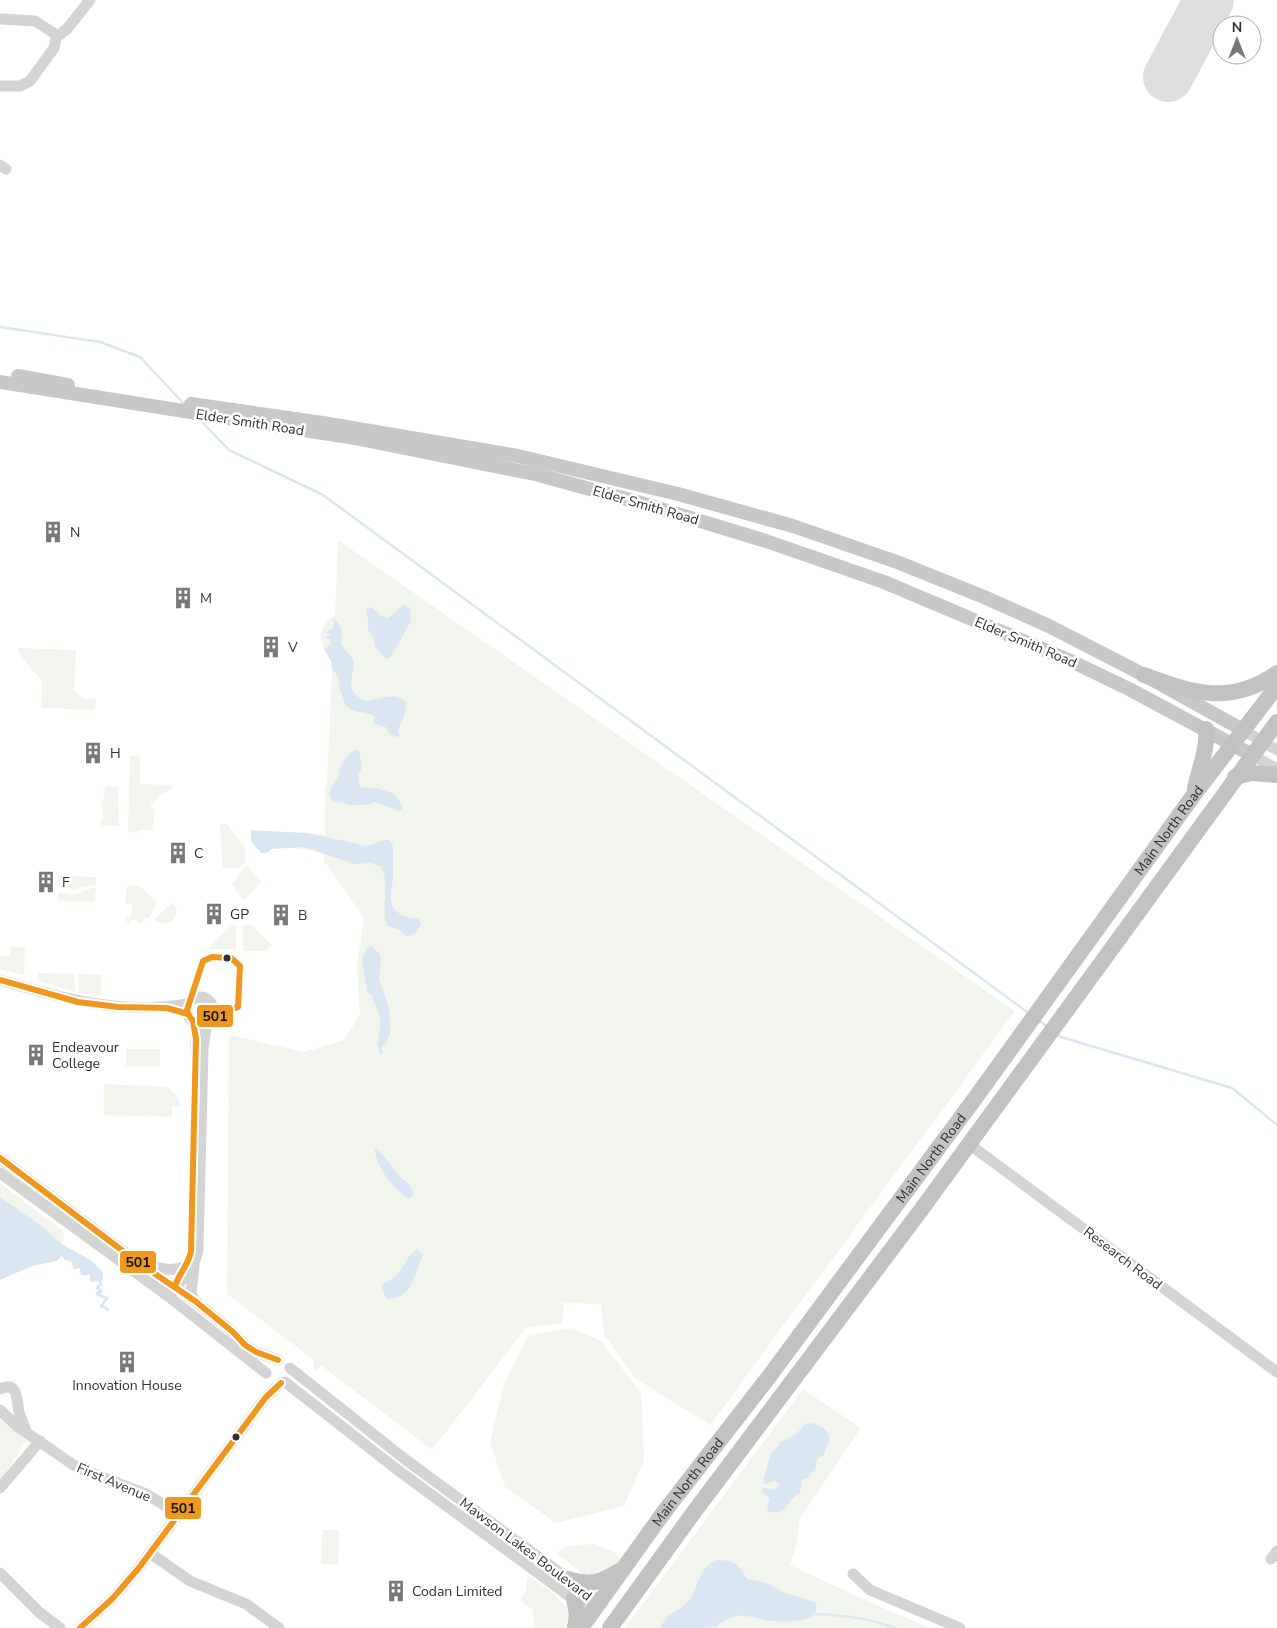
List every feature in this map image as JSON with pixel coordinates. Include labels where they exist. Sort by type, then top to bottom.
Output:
[{"type":"highway","points":[[1144,675],[1178,688],[1202,693],[1231,694],[1267,681],[1277,673]]},
{"type":"highway","name":"Main North Road","points":[[581,1628],[664,1512],[774,1370],[976,1097],[1193,796],[1277,686]]},
{"type":"highway","name":"Main North Road","points":[[610,1628],[651,1570],[1053,1030],[1235,777],[1277,722]]},
{"type":"highway","points":[[1193,796],[1205,750],[1206,729]]},
{"type":"highway","points":[[1235,777],[1252,773],[1277,775]]},
{"type":"highway","points":[[934,1152],[957,1142],[969,1144],[966,1132],[976,1097]]},
{"type":"highway","points":[[568,1579],[582,1583],[596,1582],[610,1577],[625,1567]]},
{"type":"highway","points":[[600,1628],[598,1606],[618,1599],[651,1570]]},
{"type":"highway","points":[[574,1599],[577,1614],[575,1628]]},
{"type":"main road","name":"Elder Smith Road","points":[[0,373],[174,406]]},
{"type":"main road","name":"Elder Smith Road","points":[[0,382],[208,411],[341,426],[508,454],[667,491],[793,526],[897,562],[984,597],[1049,626],[1244,730]]},
{"type":"main road","name":"Elder Smith Road","points":[[208,411],[535,474],[641,503],[766,541],[884,582],[1073,662],[1129,689],[1252,754]]},
{"type":"main road","points":[[641,503],[658,498],[667,491],[677,508],[685,516]]},
{"type":"street","points":[[0,19],[35,20],[57,34],[63,34],[90,0]]},
{"type":"street","points":[[0,86],[20,86],[30,80],[54,48],[57,34]]},
{"type":"street","points":[[1244,730],[1277,750]]},
{"type":"street","points":[[1252,754],[1277,769]]},
{"type":"street","points":[[0,980],[78,1002],[118,1007],[167,1008],[190,1013],[200,1023],[207,1020]]},
{"type":"street","points":[[172,1292],[181,1282],[190,1264],[199,1239],[203,1050],[205,1025],[213,1012],[212,1004],[200,997],[195,998],[190,1013],[196,1039],[190,1257],[190,1264],[191,1294],[195,1302]]},
{"type":"street","name":"Research Road","points":[[969,1144],[1277,1372]]},
{"type":"street","points":[[0,1158],[136,1261],[267,1375],[273,1383],[283,1382]]},
{"type":"street","points":[[0,1172],[172,1292],[195,1302],[256,1352],[285,1362],[290,1368],[289,1376],[266,1397],[150,1553],[112,1599],[80,1628]]},
{"type":"street","points":[[136,1261],[162,1269],[178,1269],[190,1264]]},
{"type":"street","points":[[266,1397],[268,1365],[274,1360],[278,1360]]},
{"type":"street","name":"Mawson Lakes Boulevard","points":[[290,1368],[412,1464],[591,1596],[598,1606]]},
{"type":"street","name":"Mawson Lakes Boulevard","points":[[283,1382],[398,1471],[574,1599],[588,1605],[598,1606]]},
{"type":"street","points":[[0,1389],[4,1387],[11,1388],[16,1394],[26,1431]]},
{"type":"street","name":"First Avenue","points":[[0,1410],[18,1427],[78,1468],[146,1494],[161,1502],[178,1515]]},
{"type":"street","points":[[0,1488],[40,1441]]},
{"type":"street","points":[[150,1553],[190,1581],[246,1604],[280,1628]]},
{"type":"street","points":[[0,1573],[40,1613],[60,1628]]},
{"type":"street","points":[[853,1574],[870,1590],[960,1628]]},
{"type":"street","points":[[40,1613],[51,1628]]},
{"type":"shaded area","points":[[338,540],[1015,1011],[710,1425],[635,1378],[604,1335],[601,1304],[564,1303],[562,1323],[526,1328],[432,1450],[322,1366],[315,1370],[313,1367],[314,1360],[227,1294],[229,1035],[304,1052],[344,1040],[360,1015],[357,965],[364,918],[324,861],[324,855],[317,851],[288,847],[304,847],[324,852],[325,838],[307,833],[325,835],[325,788],[327,784],[334,621],[332,622],[333,628],[330,630],[332,635],[329,639],[331,644],[324,649],[321,634],[324,626],[335,615]]},
{"type":"shaded area","points":[[403,604],[410,608],[411,621],[391,657],[386,659],[375,647],[373,636],[368,631],[366,609],[372,607],[381,616],[388,618]]},
{"type":"shaded area","points":[[333,620],[338,621],[342,631],[341,644],[354,661],[351,684],[354,693],[365,701],[397,697],[406,702],[405,713],[398,731],[400,736],[390,735],[386,727],[374,724],[375,717],[373,715],[355,711],[346,706],[338,676],[332,669],[331,661],[324,649],[331,644],[330,639],[326,638],[326,636],[331,635],[326,633],[333,628]]},
{"type":"shaded area","points":[[18,648],[76,650],[74,691],[83,698],[96,699],[95,710],[41,708],[42,681],[21,657]]},
{"type":"shaded area","points":[[354,750],[359,751],[362,767],[358,776],[360,787],[380,789],[395,794],[403,808],[398,812],[375,802],[366,805],[347,805],[333,802],[329,795],[331,788],[339,776],[343,762]]},
{"type":"shaded area","points":[[130,756],[140,756],[140,784],[173,785],[171,789],[161,795],[150,806],[154,810],[153,830],[138,830],[138,833],[128,832]]},
{"type":"shaded area","points":[[105,786],[118,787],[119,826],[100,825],[100,819],[103,819],[102,800],[104,800]]},
{"type":"shaded area","points":[[220,824],[227,824],[245,847],[245,862],[240,868],[223,868]]},
{"type":"shaded area","points":[[251,830],[307,833],[363,846],[388,840],[392,844],[393,850],[391,901],[401,915],[409,918],[418,918],[421,923],[419,928],[414,934],[406,936],[400,930],[387,926],[385,919],[385,882],[381,866],[370,863],[354,864],[304,847],[272,849],[267,853],[261,853],[251,841]]},
{"type":"shaded area","points":[[246,865],[262,882],[243,900],[232,885]]},
{"type":"shaded area","points":[[59,876],[96,877],[96,885],[71,890],[69,886],[58,886]]},
{"type":"shaded area","points":[[127,886],[140,886],[157,903],[149,918],[146,918],[139,924],[136,920],[131,920],[129,923],[125,920],[125,916],[131,917],[132,905],[125,904]]},
{"type":"shaded area","points":[[96,888],[95,902],[58,901],[58,893],[76,894]]},
{"type":"shaded area","points":[[173,902],[176,909],[174,919],[164,924],[154,920]]},
{"type":"shaded area","points":[[232,925],[236,925],[236,949],[207,949]]},
{"type":"shaded area","points":[[243,925],[251,925],[272,945],[266,951],[243,951]]},
{"type":"shaded area","points":[[11,946],[25,948],[24,975],[0,969],[0,956],[10,956]]},
{"type":"shaded area","points":[[371,946],[379,953],[381,958],[379,979],[389,1008],[390,1033],[387,1043],[381,1048],[383,1054],[380,1054],[378,1045],[380,1017],[371,994],[367,991],[362,959],[367,948]]},
{"type":"shaded area","points":[[38,973],[74,974],[75,992],[39,981]]},
{"type":"shaded area","points":[[79,974],[101,975],[101,994],[97,996],[79,993]]},
{"type":"shaded area","points":[[126,1049],[160,1049],[160,1066],[126,1066]]},
{"type":"shaded area","points":[[104,1084],[168,1087],[180,1100],[180,1107],[172,1107],[172,1117],[104,1115]]},
{"type":"shaded area","points":[[377,1148],[399,1176],[413,1190],[410,1199],[392,1184],[382,1170],[376,1155],[375,1149]]},
{"type":"shaded area","points":[[0,1183],[64,1232],[63,1243],[60,1243],[43,1227],[0,1197]]},
{"type":"shaded area","points":[[0,1197],[43,1227],[60,1243],[92,1261],[103,1273],[103,1280],[90,1282],[90,1274],[81,1275],[80,1268],[73,1269],[72,1262],[65,1260],[62,1256],[56,1261],[32,1266],[0,1280]]},
{"type":"shaded area","points":[[417,1249],[423,1255],[410,1287],[400,1296],[386,1299],[382,1284],[399,1273],[408,1258]]},
{"type":"shaded area","points":[[572,1328],[601,1341],[641,1393],[644,1460],[624,1506],[556,1523],[505,1487],[490,1442],[504,1385],[529,1335]]},
{"type":"shaded area","points":[[803,1389],[861,1428],[800,1518],[797,1543],[790,1565],[930,1628],[625,1628]]},
{"type":"shaded area","points":[[0,1415],[26,1441],[0,1482]]},
{"type":"shaded area","points":[[811,1423],[821,1426],[827,1431],[829,1443],[824,1453],[816,1461],[815,1471],[809,1477],[802,1480],[800,1493],[783,1510],[775,1513],[768,1511],[767,1505],[770,1498],[762,1492],[763,1488],[775,1490],[779,1485],[776,1481],[765,1484],[763,1482],[771,1453],[779,1446],[780,1442],[795,1435],[805,1424]]},
{"type":"shaded area","points":[[322,1530],[339,1530],[338,1565],[321,1564]]},
{"type":"shaded area","points":[[594,1544],[614,1552],[621,1560],[610,1573],[586,1576],[556,1553],[569,1546]]},
{"type":"shaded area","points":[[716,1560],[735,1563],[747,1579],[767,1583],[785,1593],[815,1602],[817,1609],[809,1618],[794,1621],[772,1621],[738,1616],[710,1628],[661,1628],[669,1616],[688,1602],[705,1569]]},
{"type":"shaded area","points":[[528,1575],[561,1601],[569,1612],[568,1619],[563,1628],[535,1628],[532,1609],[520,1600],[527,1590]]},
{"type":"waterway","points":[[0,327],[100,342],[140,357],[186,406]]},
{"type":"waterway","points":[[199,419],[229,450],[323,495],[1030,1014]]},
{"type":"waterway","points":[[1038,1020],[1048,1027]]},
{"type":"waterway","points":[[1056,1034],[1232,1088],[1277,1125]]},
{"type":"waterway","points":[[100,1281],[101,1284],[97,1288],[101,1292],[97,1294],[107,1298],[101,1307],[105,1307],[108,1310]]},
{"type":"waterway","points":[[815,1614],[855,1618],[895,1628]]},
{"type":"runway","points":[[1168,77],[1209,0]]},
{"type":"transit line","name":"501","points":[[212,957],[231,958],[240,966],[238,1007],[222,1012],[202,1022],[193,1021],[187,1010],[203,961],[212,957]]},
{"type":"transit line","name":"501","points":[[0,980],[78,1002],[118,1007],[167,1008],[188,1014]]},
{"type":"transit line","name":"501","points":[[175,1287],[191,1251],[196,1039],[193,1021]]},
{"type":"transit line","name":"501","points":[[0,1158],[136,1261],[195,1301],[233,1332],[245,1345],[256,1352],[278,1360]]},
{"type":"transit line","name":"501","points":[[80,1628],[112,1599],[138,1569],[266,1397],[281,1383]]},
{"type":"place","name":"N","points":[[53,532]]},
{"type":"place","name":"M","points":[[183,598]]},
{"type":"place","name":"V","points":[[271,647]]},
{"type":"place","name":"H","points":[[93,753]]},
{"type":"place","name":"C","points":[[178,853]]},
{"type":"place","name":"F","points":[[46,882]]},
{"type":"place","name":"GP","points":[[214,914]]},
{"type":"place","name":"B","points":[[281,915]]},
{"type":"place","name":"Endeavour College","points":[[36,1055]]},
{"type":"place","name":"Innovation House","points":[[127,1362]]},
{"type":"place","name":"Codan Limited","points":[[396,1591]]}]
